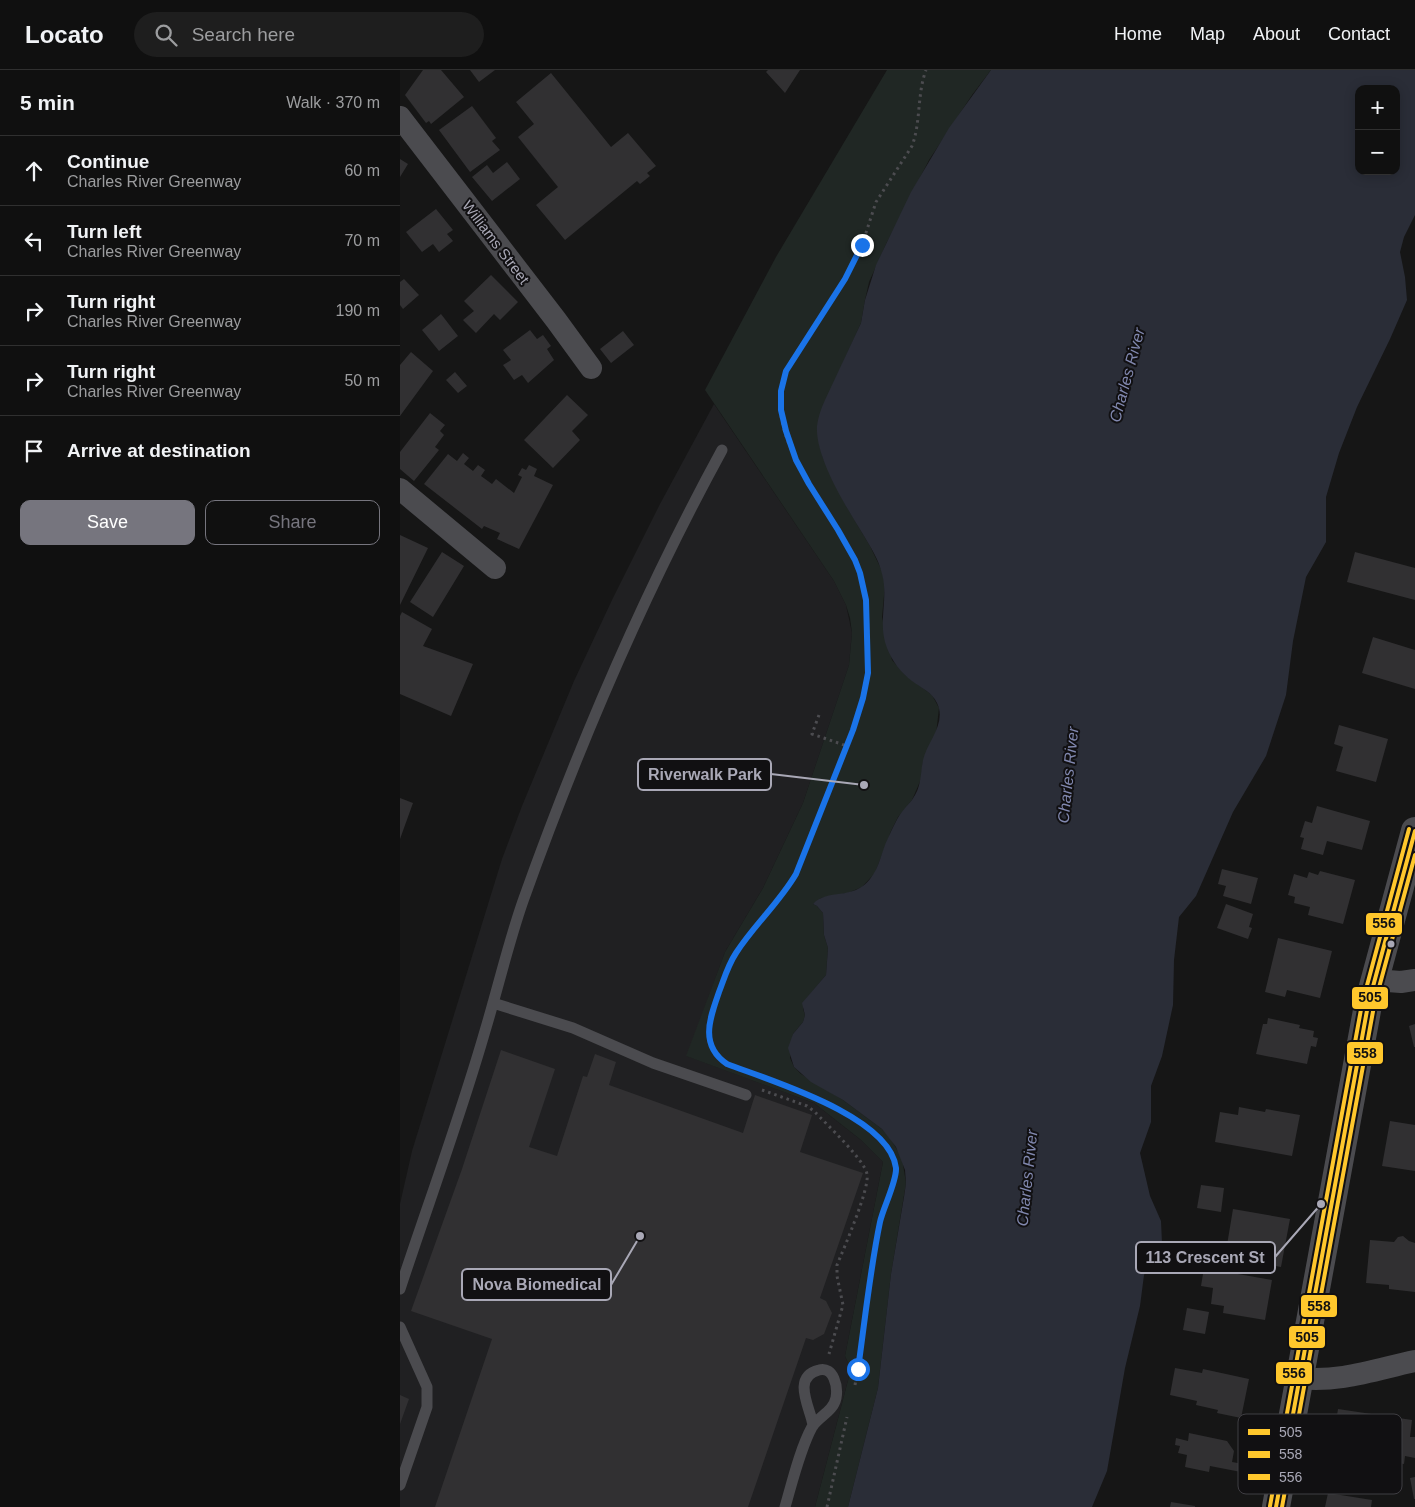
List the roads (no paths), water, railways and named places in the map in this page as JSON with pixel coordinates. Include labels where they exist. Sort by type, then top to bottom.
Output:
[{"type":"street","name":"Williams Street","points":[[400,117],[591,368]]},
{"type":"street","points":[[400,489],[496,568]]},
{"type":"street","points":[[1293,1414],[1374,980],[1415,831]]},
{"type":"street","points":[[1374,980],[1401,982],[1415,980]]},
{"type":"street","points":[[1299,1378],[1318,1380],[1337,1378],[1415,1361]]},
{"type":"street","points":[[1276,1507],[1278,1494]]},
{"type":"lane","points":[[400,1289],[479,1050],[523,902],[578,757],[650,594],[722,450]]},
{"type":"lane","points":[[493,1004],[573,1028],[653,1063],[746,1095]]},
{"type":"lane","points":[[400,1327],[427,1386],[428,1396],[427,1407],[400,1485]]},
{"type":"lane","points":[[785,1507],[813,1426],[831,1409],[836,1398],[834,1380],[829,1371],[825,1369],[811,1375],[805,1384],[804,1396],[813,1426]]},
{"type":"water","name":"Charles River","points":[[991,70],[1415,70],[1415,215],[1404,237],[1400,252],[1407,300],[1357,407],[1339,453],[1326,497],[1326,542],[1306,577],[1293,641],[1286,695],[1266,756],[1233,812],[1196,896],[1179,917],[1174,960],[1173,1005],[1162,1056],[1151,1086],[1151,1122],[1140,1153],[1150,1196],[1161,1221],[1162,1243],[1144,1275],[1140,1306],[1125,1368],[1107,1471],[1092,1507],[848,1507],[878,1388],[891,1274],[906,1183],[905,1170],[896,1147],[882,1129],[843,1100],[811,1082],[794,1067],[788,1048],[793,1034],[803,1022],[805,1015],[802,1003],[826,975],[828,948],[824,935],[823,913],[813,904],[825,896],[856,890],[870,879],[895,823],[918,790],[925,753],[940,718],[935,699],[908,678],[891,658],[884,639],[884,583],[881,569],[833,482],[821,453],[817,426],[824,403],[861,323],[865,300],[876,265],[911,192],[949,128]]},
{"type":"place","name":"Riverwalk Park","points":[[864,785]]},
{"type":"place","name":"113 Crescent St","points":[[1321,1204]]},
{"type":"place","name":"Nova Biomedical","points":[[640,1236]]}]
